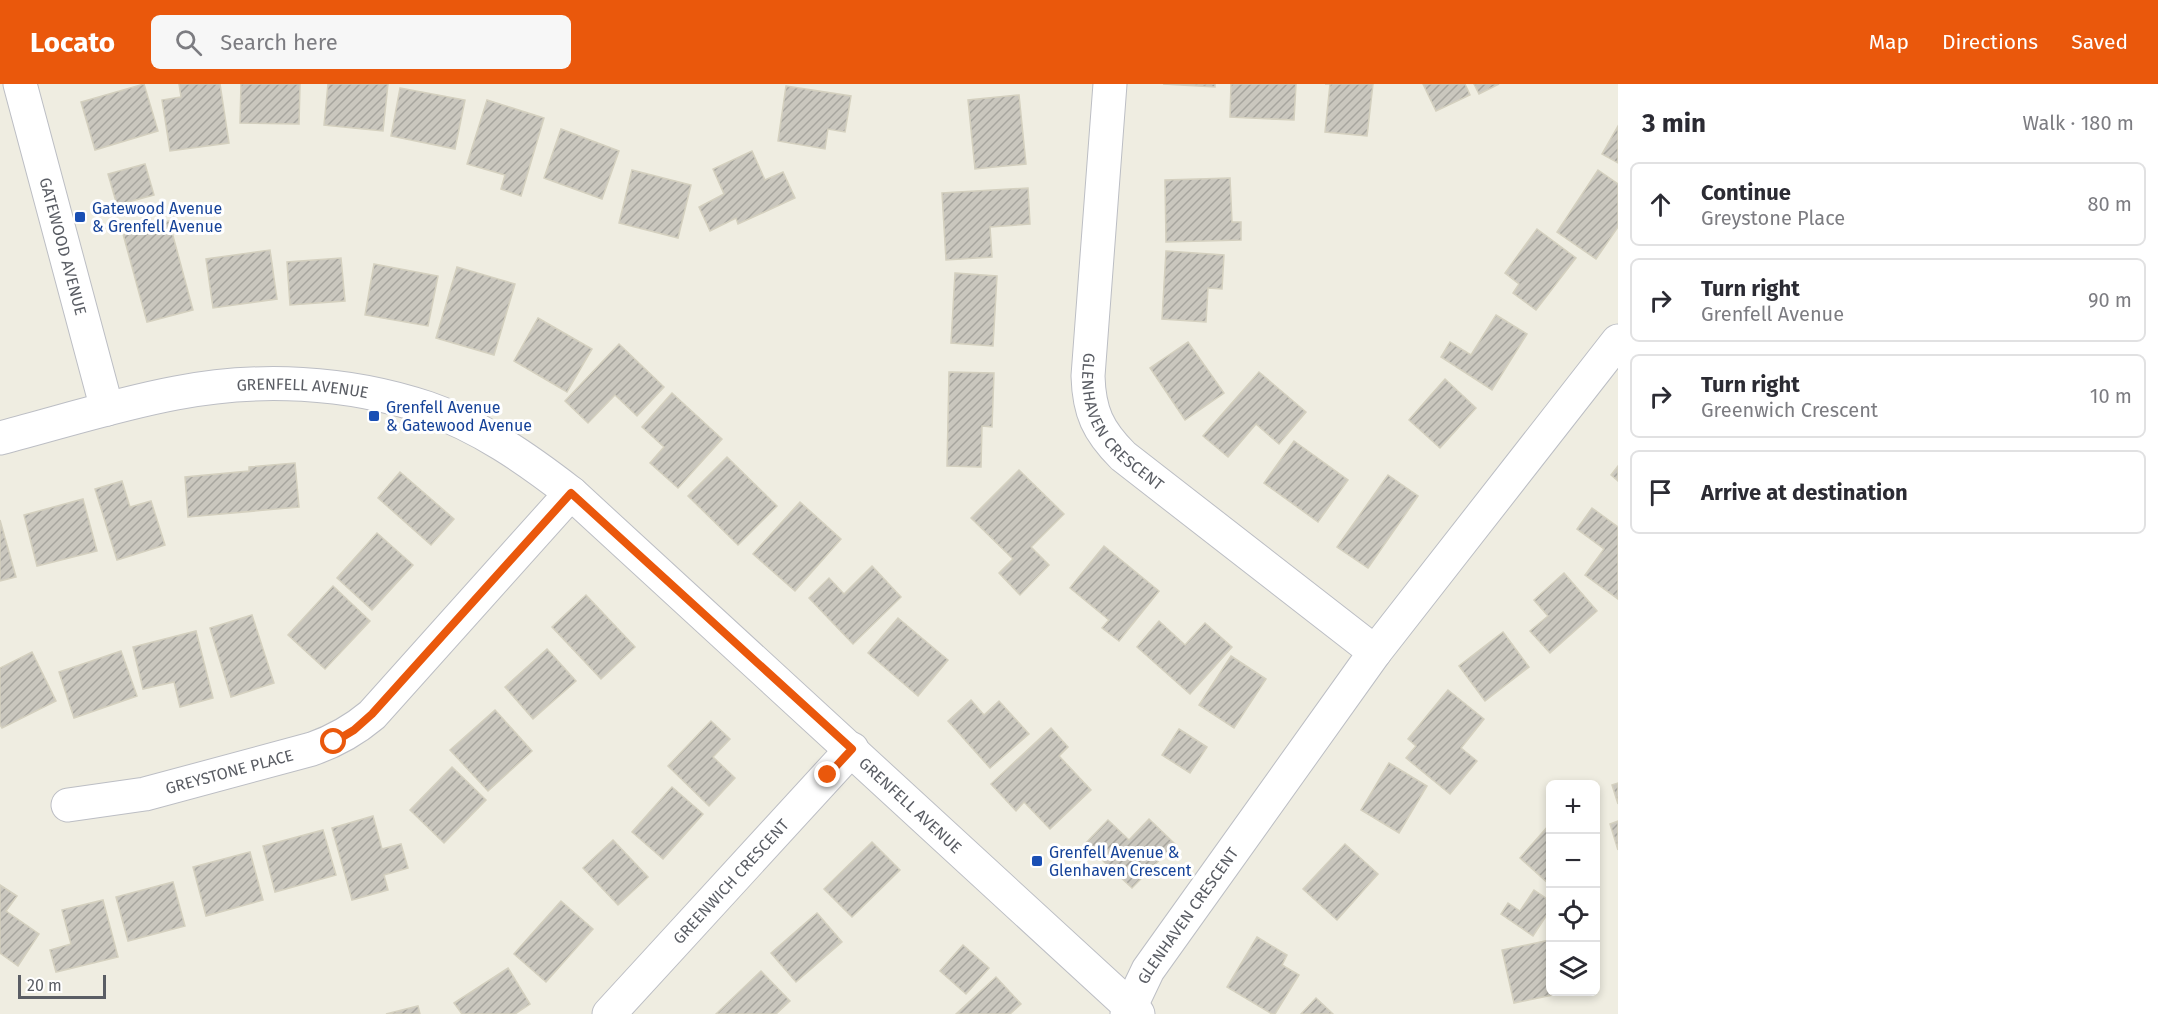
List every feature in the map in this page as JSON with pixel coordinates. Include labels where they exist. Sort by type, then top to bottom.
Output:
[{"type":"street","name":"GATEWOOD AVENUE","points":[[20,84],[107,409]]},
{"type":"street","name":"GLENHAVEN CRESCENT","points":[[1110,84],[1088,376],[1091,407],[1098,424],[1110,443],[1123,456],[1375,652]]},
{"type":"street","name":"GLENHAVEN CRESCENT","points":[[1131,1012],[1148,970],[1375,652],[1618,341]]},
{"type":"street","name":"GRENFELL AVENUE","points":[[0,438],[176,393],[247,384],[287,383],[333,387],[378,395],[428,408],[465,425],[512,450],[571,493],[852,749],[1131,1012]]},
{"type":"street","name":"GREYSTONE PLACE","points":[[68,805],[145,794],[312,749],[334,742],[354,730],[372,714],[571,493]]},
{"type":"street","name":"GREENWICH CRESCENT","points":[[609,1014],[852,749]]},
{"type":"building","points":[[144,84],[158,131],[95,150],[81,102]]},
{"type":"building","points":[[179,84],[220,84],[229,143],[170,151],[162,100],[181,97]]},
{"type":"building","points":[[241,84],[300,84],[299,124],[240,123]]},
{"type":"building","points":[[328,84],[388,84],[383,131],[324,125]]},
{"type":"building","points":[[1163,84],[1215,84],[1215,87]]},
{"type":"building","points":[[1231,84],[1296,84],[1294,120],[1230,117]]},
{"type":"building","points":[[1330,84],[1373,84],[1367,136],[1325,132]]},
{"type":"building","points":[[1423,84],[1465,84],[1470,95],[1436,111]]},
{"type":"building","points":[[1474,84],[1499,84],[1479,94]]},
{"type":"building","points":[[786,86],[851,96],[845,132],[828,129],[825,149],[778,141]]},
{"type":"building","points":[[400,88],[465,100],[455,149],[391,136]]},
{"type":"building","points":[[1019,95],[1026,164],[975,169],[968,100]]},
{"type":"building","points":[[487,100],[544,118],[521,196],[501,189],[505,175],[467,164]]},
{"type":"building","points":[[1618,126],[1618,163],[1602,154]]},
{"type":"building","points":[[561,129],[619,151],[602,199],[544,178]]},
{"type":"building","points":[[752,151],[765,180],[783,172],[795,198],[738,224],[736,218],[710,231],[699,207],[724,194],[713,169]]},
{"type":"building","points":[[145,164],[154,195],[117,205],[108,174]]},
{"type":"building","points":[[632,170],[691,185],[678,238],[619,223]]},
{"type":"building","points":[[1598,170],[1618,184],[1618,227],[1596,259],[1557,232]]},
{"type":"building","points":[[1230,178],[1232,222],[1241,222],[1241,240],[1166,242],[1165,180]]},
{"type":"building","points":[[1028,188],[1030,224],[990,227],[992,257],[946,260],[942,193]]},
{"type":"building","points":[[169,221],[193,310],[147,322],[123,234]]},
{"type":"building","points":[[1537,229],[1576,258],[1536,310],[1513,293],[1519,284],[1505,273]]},
{"type":"building","points":[[270,250],[277,299],[213,308],[206,259]]},
{"type":"building","points":[[1166,251],[1224,255],[1222,289],[1208,288],[1206,322],[1162,319]]},
{"type":"building","points":[[341,258],[345,301],[290,305],[287,262]]},
{"type":"building","points":[[374,264],[438,276],[428,326],[365,315]]},
{"type":"building","points":[[457,267],[515,284],[494,355],[436,338]]},
{"type":"building","points":[[955,273],[997,276],[993,346],[951,343]]},
{"type":"building","points":[[1496,315],[1527,334],[1492,390],[1441,357],[1450,342],[1471,355]]},
{"type":"building","points":[[538,318],[592,349],[567,392],[514,361]]},
{"type":"building","points":[[1188,342],[1224,393],[1185,420],[1150,368]]},
{"type":"building","points":[[619,344],[664,387],[637,416],[615,395],[588,423],[565,401]]},
{"type":"building","points":[[949,372],[994,373],[992,427],[982,426],[981,467],[947,466]]},
{"type":"building","points":[[1259,372],[1306,412],[1279,444],[1256,424],[1228,457],[1203,436]]},
{"type":"building","points":[[1445,379],[1476,408],[1440,448],[1409,420]]},
{"type":"building","points":[[672,393],[722,439],[678,488],[650,463],[664,447],[642,427]]},
{"type":"building","points":[[1294,441],[1348,480],[1318,522],[1264,483]]},
{"type":"building","points":[[727,457],[777,506],[738,545],[688,496]]},
{"type":"building","points":[[295,463],[299,507],[188,517],[185,477],[249,471],[249,467]]},
{"type":"building","points":[[1618,466],[1618,481],[1611,475]]},
{"type":"building","points":[[1019,470],[1064,514],[1031,547],[1049,565],[1020,595],[999,573],[1013,559],[971,518]]},
{"type":"building","points":[[400,472],[454,519],[431,545],[378,498]]},
{"type":"building","points":[[1388,475],[1418,496],[1368,568],[1337,547]]},
{"type":"building","points":[[122,481],[130,507],[151,501],[165,545],[117,560],[95,489]]},
{"type":"building","points":[[83,499],[97,551],[37,566],[24,515]]},
{"type":"building","points":[[800,502],[841,539],[795,591],[753,554]]},
{"type":"building","points":[[1592,508],[1618,527],[1618,599],[1585,575],[1604,549],[1577,529]]},
{"type":"building","points":[[0,520],[16,577],[0,581]]},
{"type":"building","points":[[377,533],[413,565],[372,610],[337,578]]},
{"type":"building","points":[[1104,546],[1159,591],[1119,641],[1102,628],[1109,620],[1070,588]]},
{"type":"building","points":[[872,566],[901,597],[853,644],[809,598],[829,578],[844,594]]},
{"type":"building","points":[[1564,573],[1597,611],[1550,653],[1530,631],[1548,616],[1534,600]]},
{"type":"building","points":[[333,586],[370,621],[325,669],[288,635]]},
{"type":"building","points":[[586,595],[635,647],[601,679],[552,627]]},
{"type":"building","points":[[252,615],[274,683],[231,697],[210,628]]},
{"type":"building","points":[[898,618],[948,660],[918,696],[868,653]]},
{"type":"building","points":[[1159,621],[1185,645],[1205,623],[1232,647],[1190,694],[1137,647]]},
{"type":"building","points":[[196,631],[213,698],[180,707],[174,682],[143,689],[133,647]]},
{"type":"building","points":[[1503,632],[1529,667],[1485,701],[1459,666]]},
{"type":"building","points":[[547,649],[576,681],[533,719],[505,687]]},
{"type":"building","points":[[121,651],[137,696],[74,718],[59,672]]},
{"type":"building","points":[[32,652],[56,701],[2,728],[0,725],[0,668]]},
{"type":"building","points":[[1231,656],[1266,679],[1234,728],[1199,705]]},
{"type":"building","points":[[1448,690],[1484,719],[1461,748],[1477,761],[1450,794],[1406,758],[1416,746],[1408,739]]},
{"type":"building","points":[[971,700],[984,715],[999,701],[1029,734],[990,768],[948,721]]},
{"type":"building","points":[[495,710],[532,751],[488,791],[450,750]]},
{"type":"building","points":[[711,721],[730,739],[713,757],[735,778],[709,806],[668,766]]},
{"type":"building","points":[[1051,728],[1068,747],[1059,756],[1091,790],[1050,829],[1024,802],[1016,811],[991,784]]},
{"type":"building","points":[[1179,729],[1207,747],[1190,773],[1162,755]]},
{"type":"building","points":[[1389,763],[1427,786],[1399,833],[1361,810]]},
{"type":"building","points":[[452,767],[486,800],[444,843],[410,810]]},
{"type":"building","points":[[1618,783],[1618,804],[1612,785]]},
{"type":"building","points":[[672,787],[703,814],[663,859],[632,832]]},
{"type":"building","points":[[373,816],[382,849],[401,844],[408,868],[384,875],[388,890],[352,900],[332,828]]},
{"type":"building","points":[[1149,819],[1175,844],[1132,888],[1085,844],[1108,820],[1129,840]]},
{"type":"building","points":[[1618,821],[1618,850],[1610,824]]},
{"type":"building","points":[[1546,828],[1546,881],[1520,858]]},
{"type":"building","points":[[323,830],[336,875],[275,892],[263,846]]},
{"type":"building","points":[[613,840],[648,877],[618,905],[583,868]]},
{"type":"building","points":[[872,842],[900,870],[852,917],[824,889]]},
{"type":"building","points":[[1345,844],[1378,874],[1337,920],[1303,889]]},
{"type":"building","points":[[250,852],[263,900],[206,916],[193,867]]},
{"type":"building","points":[[173,882],[185,926],[128,941],[116,897]]},
{"type":"building","points":[[0,885],[17,896],[6,911],[39,934],[18,966],[0,953]]},
{"type":"building","points":[[1534,890],[1546,898],[1546,916],[1533,936],[1501,914],[1508,903],[1520,911]]},
{"type":"building","points":[[103,900],[118,957],[56,972],[50,950],[71,944],[62,910]]},
{"type":"building","points":[[561,901],[593,929],[546,982],[514,954]]},
{"type":"building","points":[[817,913],[842,942],[796,982],[771,953]]},
{"type":"building","points":[[1257,937],[1287,955],[1282,965],[1299,975],[1275,1014],[1227,987]]},
{"type":"building","points":[[1546,941],[1548,996],[1514,1003],[1502,950]]},
{"type":"building","points":[[963,945],[989,968],[966,994],[940,971]]},
{"type":"building","points":[[508,968],[530,1004],[515,1014],[462,1014],[454,1003]]},
{"type":"building","points":[[761,971],[790,1001],[776,1014],[716,1014]]},
{"type":"building","points":[[996,977],[1021,1004],[1010,1014],[956,1014]]},
{"type":"building","points":[[1316,998],[1333,1014],[1301,1014]]},
{"type":"building","points":[[418,1006],[420,1014],[386,1014]]},
{"type":"place","name":"Gatewood Avenue & Grenfell Avenue","points":[[80,217]]},
{"type":"place","name":"Grenfell Avenue & Gatewood Avenue","points":[[374,416]]},
{"type":"place","name":"Grenfell Avenue & Glenhaven Crescent","points":[[1037,861]]},
{"type":"route","points":[[334,742],[354,730],[372,714],[571,493],[852,749],[828,775]]}]
